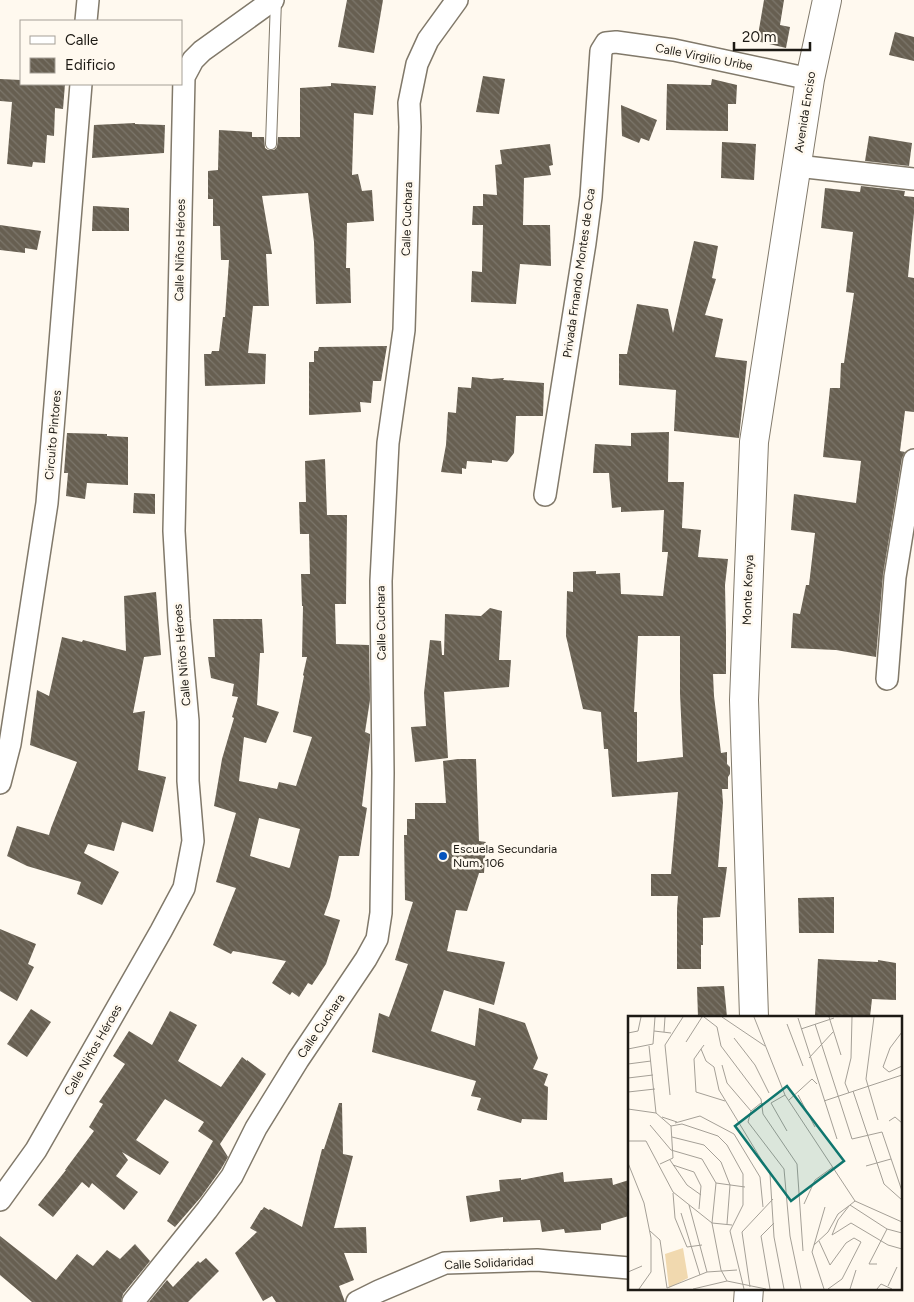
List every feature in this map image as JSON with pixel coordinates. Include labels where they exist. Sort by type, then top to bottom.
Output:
[{"type":"main road","name":"Avenida Enciso","points":[[797,166],[810,79],[827,0]]},
{"type":"main road","name":"Monte Kenya","points":[[754,1016],[744,700],[754,442],[797,166]]},
{"type":"street","points":[[86,20],[88,0]]},
{"type":"street","name":"Calle Niños Héroes","points":[[0,1200],[36,1150],[184,888],[193,841],[188,781],[188,721],[174,531],[184,77],[193,60],[202,51],[274,0]]},
{"type":"street","name":"Calle Cuchara","points":[[132,1302],[207,1210],[232,1176],[256,1128],[298,1060],[366,959],[377,939],[381,913],[383,773],[381,581],[388,443],[404,330],[410,127],[409,104],[417,64],[428,40],[457,0]]},
{"type":"street","name":"Calle Virgilio Uribe","points":[[601,50],[606,43],[616,42],[674,50],[810,79]]},
{"type":"street","name":"Privada Frnando Montes de Oca","points":[[544,495],[584,253],[591,197],[601,50]]},
{"type":"street","name":"Circuito Pintores","points":[[0,783],[10,744],[47,503],[81,85]]},
{"type":"street","points":[[797,166],[914,179]]},
{"type":"street","points":[[887,679],[895,577],[914,460]]},
{"type":"street","name":"Calle Solidaridad","points":[[357,1302],[445,1263],[537,1260],[628,1268]]},
{"type":"lane","points":[[271,144],[274,0]]},
{"type":"building","points":[[347,0],[383,0],[374,53],[338,47]]},
{"type":"building","points":[[764,0],[784,0],[780,25],[790,27],[786,48],[757,41]]},
{"type":"building","points":[[895,32],[914,37],[914,61],[889,55]]},
{"type":"building","points":[[483,76],[505,79],[499,114],[476,112]]},
{"type":"building","points":[[0,79],[20,80],[20,85],[65,85],[63,109],[55,108],[54,136],[47,135],[45,163],[33,162],[32,167],[7,164],[12,102],[0,101]]},
{"type":"building","points":[[712,79],[737,85],[736,104],[728,104],[728,131],[666,130],[667,84],[711,85]]},
{"type":"building","points":[[331,83],[376,86],[373,115],[354,113],[352,175],[358,174],[362,191],[372,190],[374,221],[347,223],[346,268],[350,268],[351,303],[316,304],[314,242],[308,193],[262,196],[272,254],[266,254],[269,306],[253,306],[248,353],[266,354],[265,384],[205,386],[204,354],[219,351],[223,317],[225,317],[229,260],[221,260],[220,226],[213,226],[213,199],[208,199],[208,171],[218,170],[219,130],[252,132],[252,137],[264,137],[265,148],[274,150],[277,147],[278,137],[300,137],[300,88],[331,86]]},
{"type":"building","points":[[621,105],[657,120],[649,141],[641,138],[639,143],[622,136]]},
{"type":"building","points":[[135,123],[165,125],[164,153],[92,158],[94,125]]},
{"type":"building","points":[[869,136],[912,143],[909,166],[865,161]]},
{"type":"building","points":[[722,142],[756,144],[754,180],[721,178]]},
{"type":"building","points":[[550,144],[553,165],[549,166],[551,175],[524,178],[523,225],[550,225],[551,266],[520,264],[516,304],[471,302],[472,271],[482,272],[483,225],[472,225],[473,206],[483,206],[483,194],[497,195],[495,165],[502,164],[500,150]]},
{"type":"building","points":[[861,186],[905,191],[904,196],[914,197],[908,277],[914,278],[914,412],[905,411],[900,451],[905,452],[902,458],[883,575],[876,657],[836,650],[791,648],[793,613],[800,614],[806,585],[809,585],[815,533],[791,530],[794,494],[856,503],[861,461],[823,457],[830,388],[840,388],[841,363],[844,363],[854,293],[846,292],[853,232],[821,228],[825,188],[860,192]]},
{"type":"building","points":[[93,206],[129,208],[129,231],[92,231]]},
{"type":"building","points":[[0,225],[41,231],[37,250],[25,248],[25,253],[0,250]]},
{"type":"building","points":[[694,241],[718,246],[712,278],[716,279],[705,315],[723,319],[715,357],[747,361],[739,438],[674,431],[676,390],[619,385],[619,354],[627,354],[637,304],[668,309],[673,333]]},
{"type":"building","points":[[387,346],[381,381],[373,381],[371,403],[360,402],[361,412],[309,415],[309,362],[314,362],[314,351],[318,351],[319,347]]},
{"type":"building","points":[[472,377],[504,378],[503,380],[544,383],[543,416],[516,416],[514,453],[507,462],[492,460],[492,463],[467,461],[466,469],[462,468],[462,474],[441,472],[446,445],[448,412],[456,413],[458,387],[471,388]]},
{"type":"building","points":[[669,432],[668,482],[684,482],[682,528],[701,530],[698,557],[728,559],[725,585],[726,674],[713,674],[721,753],[727,752],[727,764],[730,767],[728,789],[722,789],[723,803],[718,867],[727,867],[720,917],[703,918],[701,969],[677,969],[678,896],[651,896],[651,874],[671,874],[678,792],[612,797],[608,749],[604,749],[601,712],[583,709],[566,636],[567,591],[573,592],[573,572],[596,571],[596,574],[620,573],[621,594],[663,596],[668,552],[662,552],[664,510],[621,512],[621,507],[612,508],[609,473],[593,473],[595,444],[631,446],[631,433]],"holes":[[[638,636],[680,636],[683,757],[637,762],[637,712],[634,712]]]},
{"type":"building","points":[[67,433],[107,434],[107,436],[128,437],[128,485],[87,483],[85,499],[66,496],[68,473],[64,473]]},
{"type":"building","points":[[325,459],[327,515],[347,515],[346,604],[335,604],[336,644],[369,645],[370,700],[365,732],[370,734],[370,740],[362,806],[367,808],[359,856],[339,856],[330,898],[324,915],[340,920],[326,964],[312,985],[308,983],[299,997],[292,992],[290,995],[272,983],[286,961],[233,951],[231,954],[213,945],[236,888],[216,882],[236,813],[214,806],[222,759],[238,697],[232,696],[234,684],[211,678],[208,657],[215,657],[213,619],[262,619],[264,653],[260,653],[257,705],[279,712],[266,743],[244,737],[239,781],[277,789],[279,782],[296,786],[312,737],[293,732],[307,657],[302,657],[303,606],[301,574],[310,574],[309,534],[300,534],[299,502],[306,502],[305,461]],"holes":[[[259,818],[300,829],[289,868],[250,856]]]},
{"type":"building","points":[[134,493],[155,494],[155,514],[133,513]]},
{"type":"building","points":[[156,592],[161,655],[144,657],[133,713],[145,711],[138,770],[166,777],[153,832],[122,822],[114,851],[88,844],[84,853],[119,872],[102,905],[77,894],[81,882],[27,866],[7,856],[17,826],[49,835],[77,762],[30,745],[37,690],[49,696],[62,637],[82,642],[83,640],[126,651],[124,596]]},
{"type":"building","points":[[490,608],[502,611],[499,660],[511,660],[509,687],[444,692],[448,758],[415,762],[411,727],[426,726],[424,693],[430,640],[441,641],[442,655],[444,655],[445,614],[481,616]]},
{"type":"building","points":[[476,759],[479,841],[486,842],[484,873],[479,873],[467,911],[456,910],[447,951],[505,962],[494,1005],[444,990],[431,1031],[475,1046],[479,1008],[525,1023],[538,1058],[533,1069],[548,1074],[544,1085],[548,1087],[547,1120],[522,1119],[521,1123],[477,1110],[481,1098],[471,1096],[476,1081],[372,1052],[379,1013],[389,1017],[408,964],[395,960],[413,902],[405,900],[404,835],[407,835],[407,819],[415,819],[415,803],[446,803],[443,761]]},
{"type":"building","points":[[834,897],[834,933],[799,933],[798,898]]},
{"type":"building","points":[[0,929],[36,944],[28,964],[34,967],[17,1001],[0,991]]},
{"type":"building","points":[[818,959],[878,962],[878,960],[896,963],[896,1000],[872,999],[870,1016],[815,1015]]},
{"type":"building","points":[[724,986],[727,1016],[698,1016],[697,987]]},
{"type":"building","points":[[31,1009],[51,1022],[27,1057],[7,1044]]},
{"type":"building","points":[[170,1011],[197,1025],[178,1061],[221,1087],[242,1057],[266,1074],[220,1144],[228,1157],[201,1197],[175,1227],[167,1221],[213,1141],[198,1131],[204,1122],[165,1099],[136,1140],[169,1162],[160,1175],[122,1152],[128,1160],[116,1176],[138,1192],[124,1210],[92,1183],[89,1188],[82,1182],[53,1217],[38,1205],[94,1131],[89,1127],[103,1104],[99,1102],[125,1064],[113,1056],[129,1031],[152,1045]]},
{"type":"building","points":[[339,1103],[342,1103],[343,1154],[353,1156],[334,1228],[366,1227],[367,1253],[344,1253],[354,1280],[339,1286],[345,1302],[276,1302],[272,1296],[263,1301],[235,1253],[257,1232],[250,1228],[264,1207],[302,1227],[322,1149],[324,1149]]},
{"type":"building","points":[[563,1172],[564,1182],[612,1178],[613,1185],[628,1180],[628,1216],[601,1224],[601,1230],[565,1233],[564,1229],[542,1232],[540,1220],[503,1222],[503,1217],[470,1222],[466,1196],[500,1191],[499,1180],[521,1178],[521,1180]]},
{"type":"building","points":[[0,1236],[56,1280],[77,1254],[93,1266],[107,1250],[120,1259],[135,1244],[150,1261],[123,1294],[121,1302],[32,1302],[0,1275]]},
{"type":"building","points":[[206,1258],[219,1271],[188,1302],[149,1302],[167,1280],[173,1287],[198,1261],[200,1263]]},
{"type":"place","name":"Escuela Secundaria Num. 106","points":[[443,856]]}]
